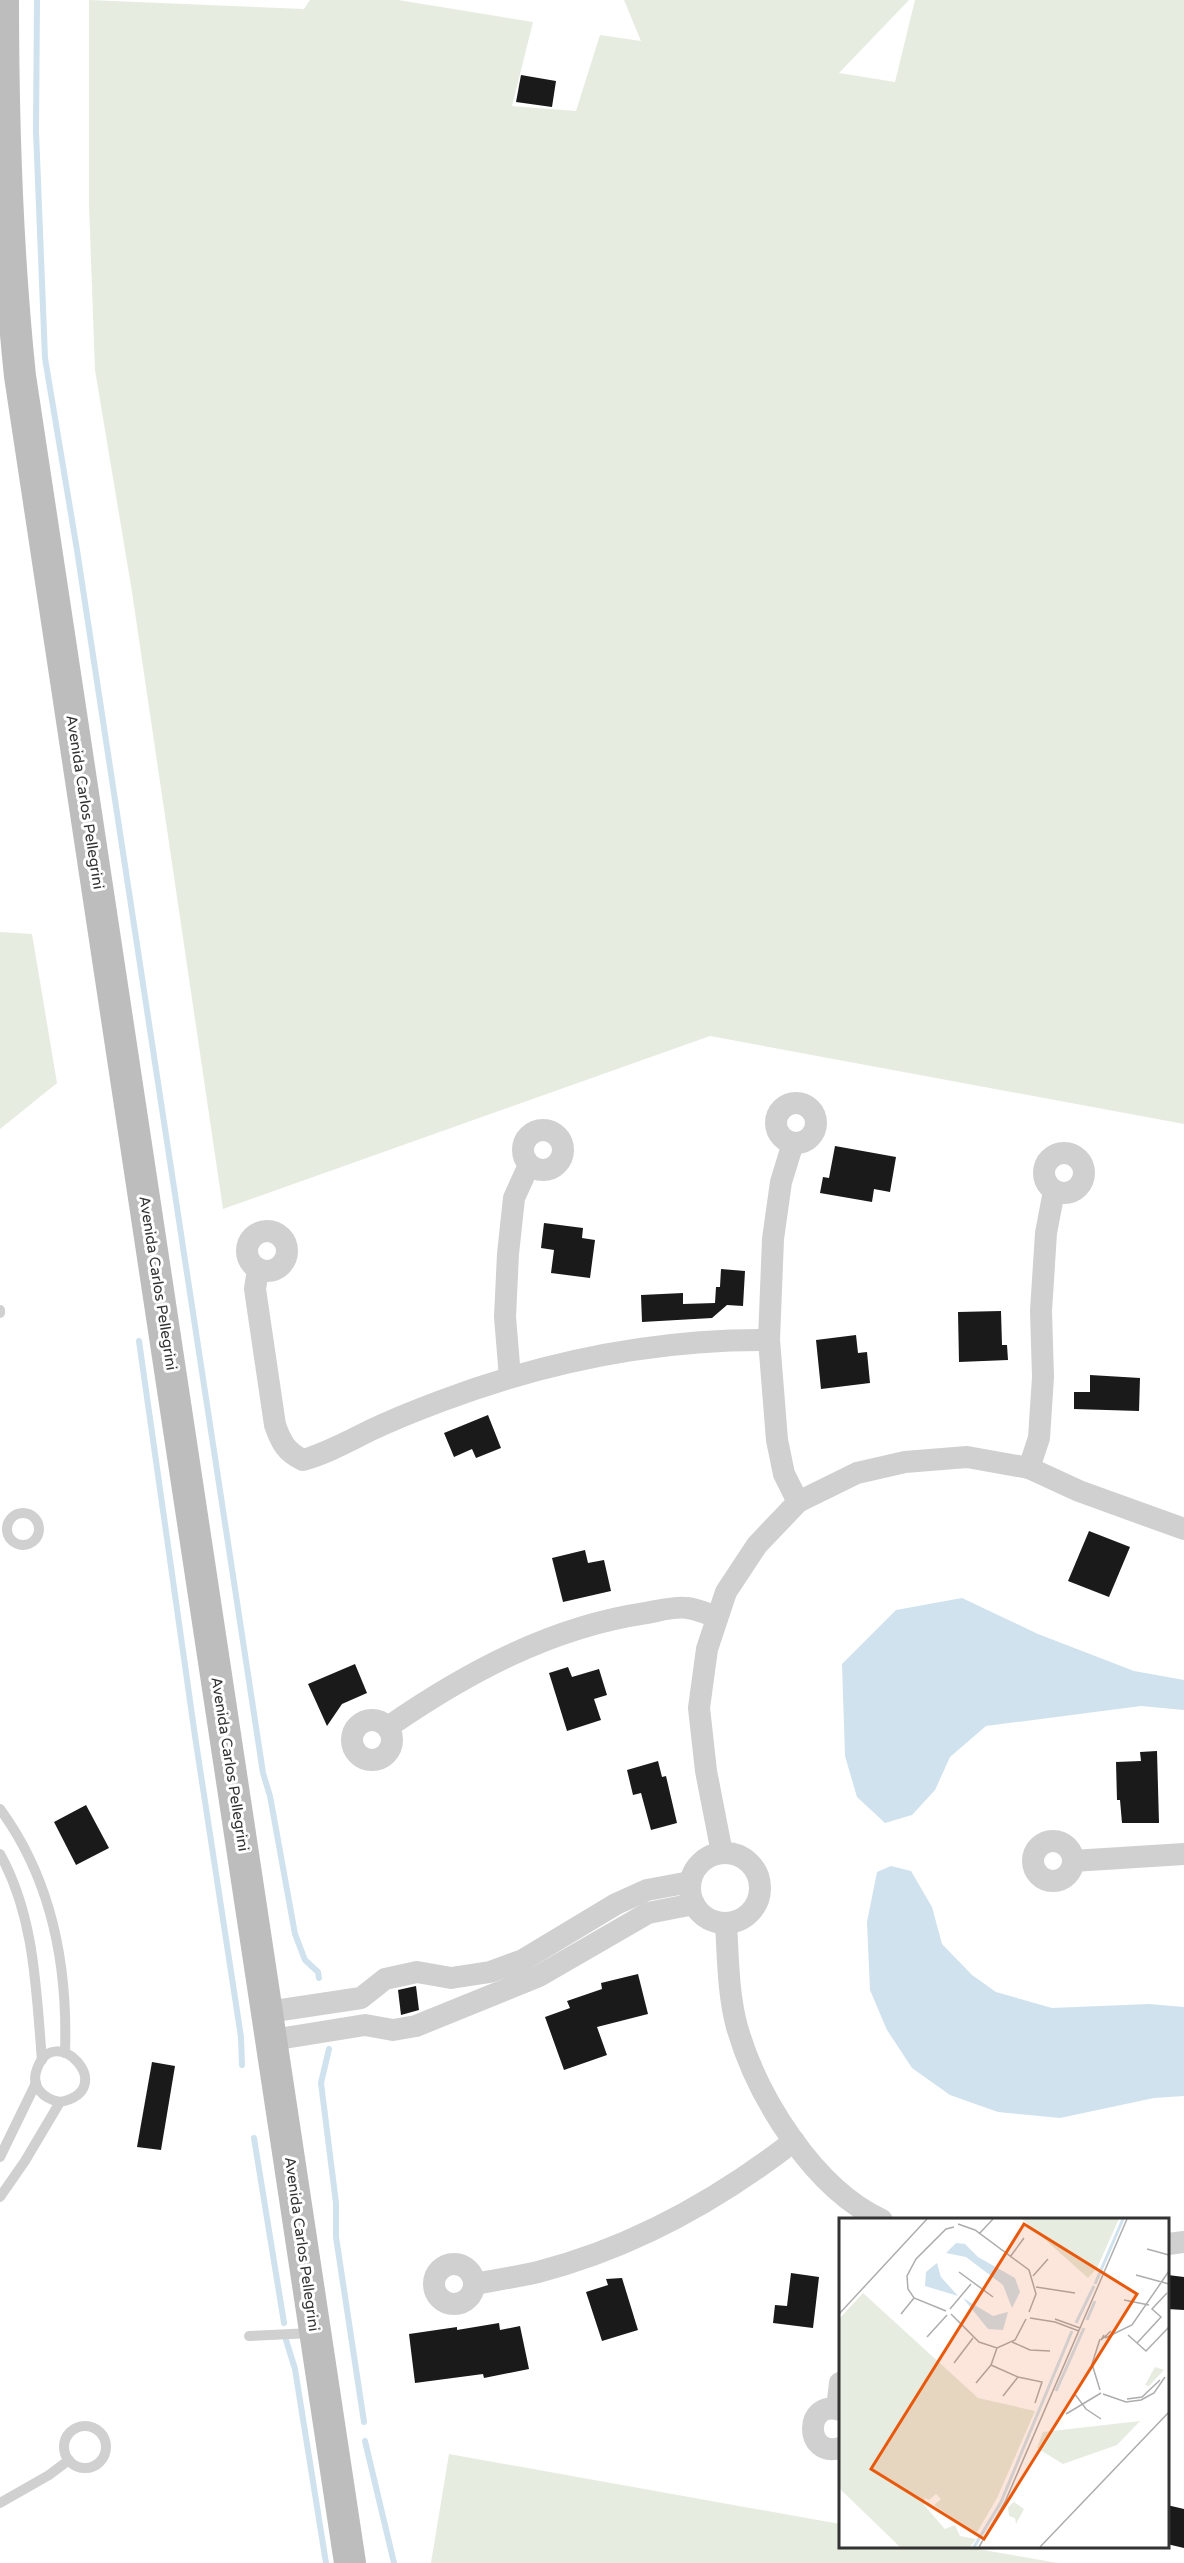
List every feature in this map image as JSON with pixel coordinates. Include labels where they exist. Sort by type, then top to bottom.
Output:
[{"type":"main road","name":"Avenida Carlos Pellegrini","points":[[3,0],[4,157],[10,279],[20,376],[350,2563]]},
{"type":"street","points":[[793,1143],[780,1182],[774,1228],[769,1340],[777,1440],[784,1474],[798,1502]]},
{"type":"street","points":[[510,1377],[505,1317],[508,1254],[514,1198],[528,1165]]},
{"type":"street","points":[[1029,1468],[1039,1438],[1043,1377],[1041,1311],[1046,1233],[1054,1191]]},
{"type":"street","points":[[258,1269],[255,1289],[275,1425],[281,1442],[291,1455],[303,1460],[324,1454],[372,1430],[440,1401],[510,1377],[643,1347],[712,1340],[769,1340]]},
{"type":"street","points":[[722,1853],[706,1771],[699,1708],[707,1649],[726,1592],[757,1545],[798,1502],[857,1473],[905,1462],[967,1457],[1029,1468],[1079,1491],[1184,1529]]},
{"type":"street","points":[[388,1727],[431,1697],[480,1670],[545,1640],[616,1617],[685,1607],[717,1617]]},
{"type":"street","points":[[722,1853],[734,1853],[744,1858],[756,1871],[761,1888],[753,1910],[744,1918],[726,1923],[710,1920],[700,1913],[690,1893],[690,1882],[701,1862],[711,1855],[722,1853]]},
{"type":"street","points":[[1073,1861],[1184,1854]]},
{"type":"street","points":[[270,2026],[361,1998],[385,1979],[417,1972],[451,1978],[490,1972],[523,1960],[616,1904],[647,1890],[690,1882]]},
{"type":"street","points":[[270,2026],[365,2025],[393,2030],[416,2026],[539,1976],[648,1913],[694,1904]]},
{"type":"street","points":[[726,1923],[737,2026],[762,2093],[794,2141],[835,2187],[875,2218]]},
{"type":"street","points":[[451,1978],[457,2010]]},
{"type":"street","points":[[361,1998],[365,2025]]},
{"type":"street","points":[[474,2284],[537,2272],[594,2254],[652,2229],[721,2193],[750,2175],[794,2141]]},
{"type":"street","points":[[1169,2244],[1184,2242]]},
{"type":"street","points":[[839,2409],[830,2408],[819,2414],[813,2425],[813,2432],[819,2443],[830,2449],[839,2448]]},
{"type":"lane","points":[[0,1809],[15,1829],[45,1892],[58,1943],[66,2015],[65,2053]]},
{"type":"lane","points":[[0,1854],[14,1880],[33,1951],[42,2060]]},
{"type":"lane","points":[[0,2157],[36,2083],[37,2067],[42,2060],[49,2055],[65,2053],[79,2061],[85,2076],[80,2091],[75,2097],[60,2102],[45,2097],[36,2083]]},
{"type":"lane","points":[[0,2197],[25,2161],[60,2102]]},
{"type":"lane","points":[[249,2336],[315,2332]]},
{"type":"lane","points":[[0,2503],[49,2475],[69,2460]]},
{"type":"shaded area","points":[[89,0],[304,9],[310,0],[398,0],[533,22],[512,106],[576,111],[600,35],[641,41],[624,0],[909,0],[839,73],[895,82],[915,0],[1184,0],[1184,1124],[710,1036],[223,1209],[132,592],[95,370],[89,205]]},
{"type":"shaded area","points":[[0,932],[32,934],[57,1083],[0,1129]]},
{"type":"shaded area","points":[[449,2454],[839,2524],[839,2548],[972,2548],[1058,2563],[431,2563]]},
{"type":"water","points":[[962,1598],[1038,1634],[1134,1671],[1184,1680],[1184,1710],[1141,1706],[986,1726],[950,1757],[935,1790],[912,1815],[885,1823],[857,1797],[845,1756],[842,1664],[896,1610]]},
{"type":"water","points":[[891,1866],[911,1871],[932,1907],[942,1944],[972,1975],[996,1992],[1052,2008],[1149,2004],[1184,2007],[1184,2096],[1154,2098],[1060,2118],[998,2112],[950,2095],[912,2068],[887,2030],[870,1990],[867,1922],[877,1872]]},
{"type":"building","points":[[521,75],[556,81],[552,107],[516,102]]},
{"type":"building","points":[[835,1146],[896,1157],[890,1192],[874,1189],[872,1202],[820,1193],[823,1177],[829,1178]]},
{"type":"building","points":[[544,1223],[583,1228],[582,1238],[595,1240],[590,1278],[551,1273],[554,1250],[541,1248]]},
{"type":"building","points":[[721,1269],[745,1271],[743,1306],[727,1305],[712,1318],[642,1322],[641,1295],[683,1293],[683,1304],[715,1303],[716,1287],[720,1287]]},
{"type":"building","points":[[1001,1311],[1002,1345],[1007,1345],[1008,1360],[959,1362],[958,1312]]},
{"type":"building","points":[[856,1335],[858,1353],[867,1352],[870,1383],[821,1389],[816,1340]]},
{"type":"building","points":[[1090,1375],[1140,1378],[1139,1411],[1074,1409],[1074,1392],[1090,1392]]},
{"type":"building","points":[[488,1415],[501,1448],[476,1458],[472,1449],[454,1457],[444,1433]]},
{"type":"building","points":[[1089,1531],[1130,1547],[1109,1597],[1068,1581]]},
{"type":"building","points":[[585,1550],[588,1563],[604,1560],[611,1591],[563,1602],[552,1558]]},
{"type":"building","points":[[355,1664],[367,1693],[342,1704],[327,1726],[308,1684]]},
{"type":"building","points":[[568,1667],[572,1677],[599,1669],[607,1695],[594,1699],[601,1720],[567,1731],[549,1673]]},
{"type":"building","points":[[1157,1751],[1159,1823],[1122,1823],[1120,1800],[1117,1800],[1116,1762],[1141,1761],[1140,1752]]},
{"type":"building","points":[[658,1761],[662,1777],[666,1776],[677,1823],[651,1830],[641,1793],[633,1795],[627,1770]]},
{"type":"building","points":[[86,1805],[109,1848],[76,1865],[54,1822]]},
{"type":"building","points":[[638,1974],[648,2014],[597,2027],[607,2055],[564,2070],[545,2017],[570,2008],[567,2001],[602,1989],[601,1983]]},
{"type":"building","points":[[416,1986],[419,2010],[401,2015],[398,1990]]},
{"type":"building","points":[[152,2062],[175,2066],[161,2150],[137,2147]]},
{"type":"building","points":[[791,2273],[819,2277],[813,2328],[773,2323],[775,2305],[787,2306]]},
{"type":"building","points":[[1169,2275],[1184,2277],[1184,2310],[1169,2309]]},
{"type":"building","points":[[622,2278],[638,2330],[602,2341],[586,2292],[608,2285],[606,2279]]},
{"type":"building","points":[[499,2323],[500,2330],[520,2326],[529,2369],[484,2378],[483,2374],[415,2383],[409,2334],[457,2327],[457,2330]]},
{"type":"building","points":[[1169,2505],[1184,2509],[1184,2548],[1169,2544]]},
{"type":"waterway","points":[[37,0],[36,131],[45,358],[77,550],[263,1773],[270,1796],[295,1934],[305,1960],[318,1972],[319,1978]]},
{"type":"waterway","points":[[139,1341],[195,1736],[241,2037],[242,2065]]},
{"type":"waterway","points":[[329,2049],[321,2083],[336,2203],[336,2237],[364,2422]]},
{"type":"waterway","points":[[254,2138],[284,2323]]},
{"type":"waterway","points":[[286,2340],[295,2369],[326,2563]]},
{"type":"waterway","points":[[365,2441],[394,2563]]}]
